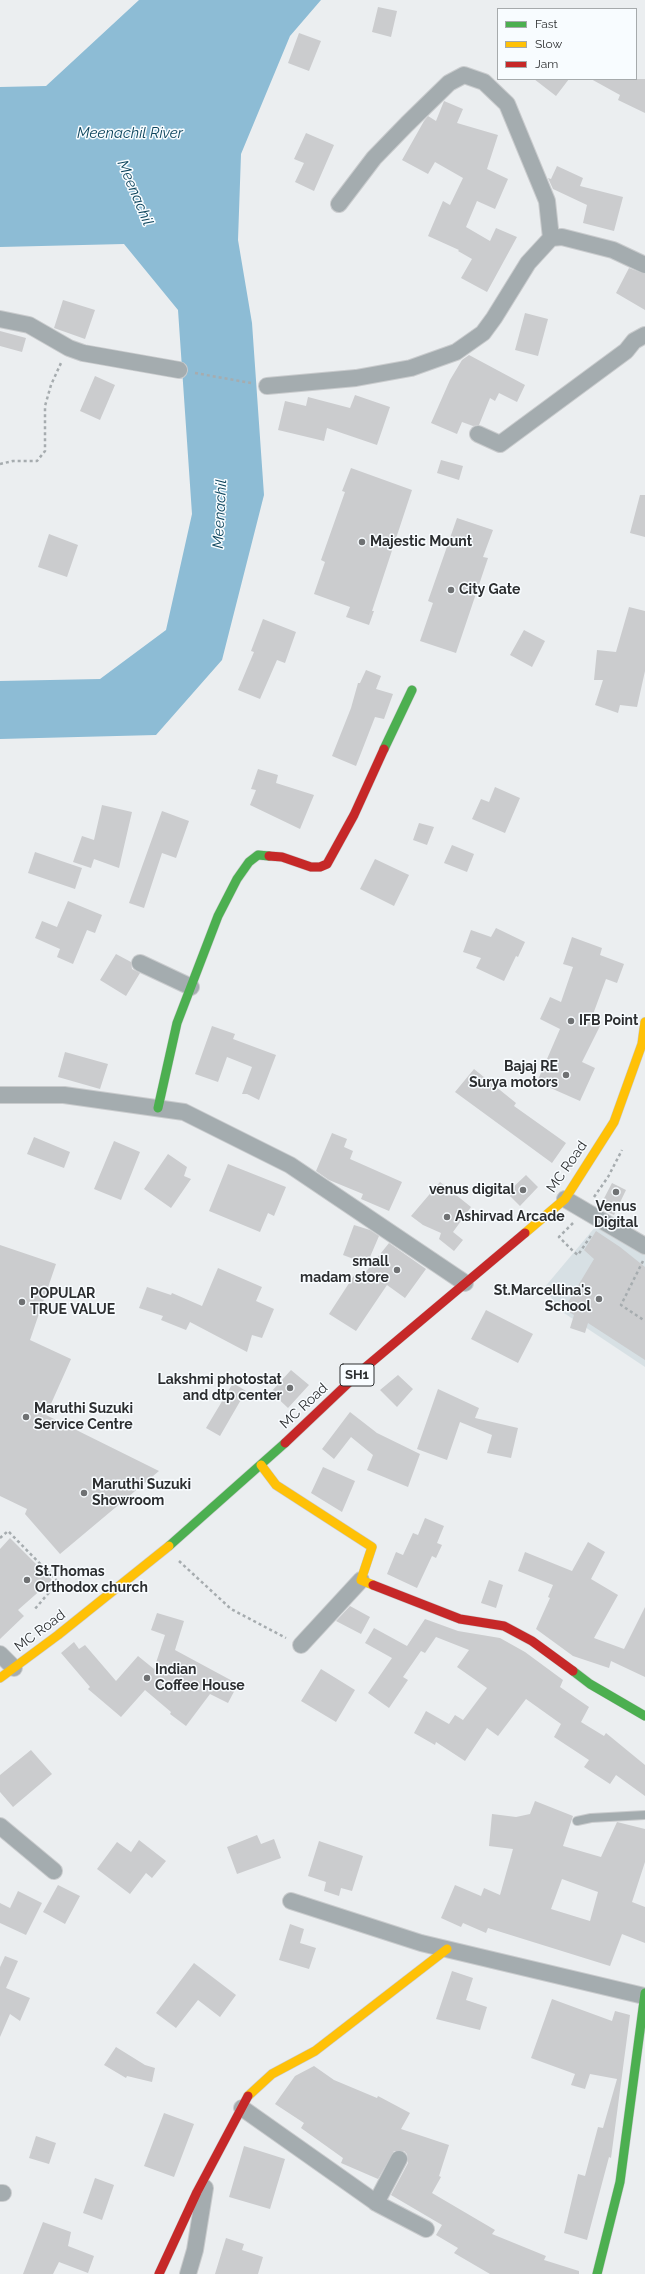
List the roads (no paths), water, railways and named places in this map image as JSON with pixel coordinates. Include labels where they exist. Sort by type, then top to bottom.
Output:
[{"type":"street","points":[[339,204],[374,158],[449,83],[464,75],[484,82],[506,104],[547,201],[551,238]]},
{"type":"street","points":[[268,386],[362,377],[411,368],[456,352],[483,333],[528,263],[551,238],[562,237],[613,250],[645,265]]},
{"type":"street","points":[[0,318],[29,325],[69,348],[83,353],[179,370]]},
{"type":"street","points":[[478,434],[500,444],[626,351],[634,341],[645,335]]},
{"type":"street","points":[[158,1108],[177,1023],[218,916],[237,879],[249,862],[258,854],[270,855],[311,867],[320,867],[327,864],[354,814],[412,690]]},
{"type":"street","points":[[140,964],[191,987]]},
{"type":"street","name":"MC Road","points":[[0,1678],[58,1635],[165,1549],[261,1465],[361,1371],[564,1199],[614,1122],[643,1044],[645,1022]]},
{"type":"street","points":[[0,1095],[64,1096],[184,1112],[290,1165],[465,1283]]},
{"type":"street","points":[[564,1199],[642,1251]]},
{"type":"street","points":[[261,1465],[276,1485],[372,1547],[360,1580],[301,1645]]},
{"type":"street","points":[[360,1580],[460,1619],[504,1626],[532,1641],[590,1684],[645,1716]]},
{"type":"street","points":[[0,1654],[14,1668]]},
{"type":"street","points":[[0,1826],[54,1871]]},
{"type":"street","points":[[291,1901],[447,1950],[645,1995],[620,2182],[597,2274]]},
{"type":"street","points":[[159,2274],[207,2174],[248,2096],[272,2074],[315,2051],[447,1950]]},
{"type":"street","points":[[242,2108],[376,2203],[426,2229]]},
{"type":"street","points":[[376,2203],[399,2159]]},
{"type":"street","points":[[188,2274],[195,2250],[207,2174]]},
{"type":"lane","points":[[577,1821],[591,1818],[645,1815]]},
{"type":"water","points":[[139,0],[321,0],[290,36],[241,154],[238,240],[252,323],[264,495],[222,660],[156,735],[0,739],[0,681],[100,679],[166,630],[192,514],[178,310],[124,244],[0,247],[0,87],[46,86]]},
{"type":"place","name":"Majestic Mount","points":[[362,542]]},
{"type":"place","name":"City Gate","points":[[451,590]]},
{"type":"place","name":"IFB Point","points":[[571,1021]]},
{"type":"place","name":"Bajaj RE Surya motors","points":[[566,1075]]},
{"type":"place","name":"venus digital","points":[[523,1190]]},
{"type":"place","name":"Venus Digital","points":[[616,1192]]},
{"type":"place","name":"Ashirvad Arcade","points":[[447,1217]]},
{"type":"place","name":"small madam store","points":[[397,1270]]},
{"type":"place","name":"St.Marcellina's School","points":[[599,1299]]},
{"type":"place","name":"POPULAR TRUE VALUE","points":[[22,1302]]},
{"type":"place","name":"Lakshmi photostat and dtp center","points":[[290,1388]]},
{"type":"place","name":"Maruthi Suzuki Service Centre","points":[[26,1417]]},
{"type":"place","name":"Maruthi Suzuki Showroom","points":[[84,1493]]},
{"type":"place","name":"St.Thomas Orthodox church","points":[[27,1580]]},
{"type":"place","name":"Indian Coffee House","points":[[147,1678]]},
{"type":"water label","name":"Meenachil River","points":[[130,133]]},
{"type":"water label","name":"Meenachil","points":[[135,193]]},
{"type":"water label","name":"Meenachil","points":[[220,514]]}]
